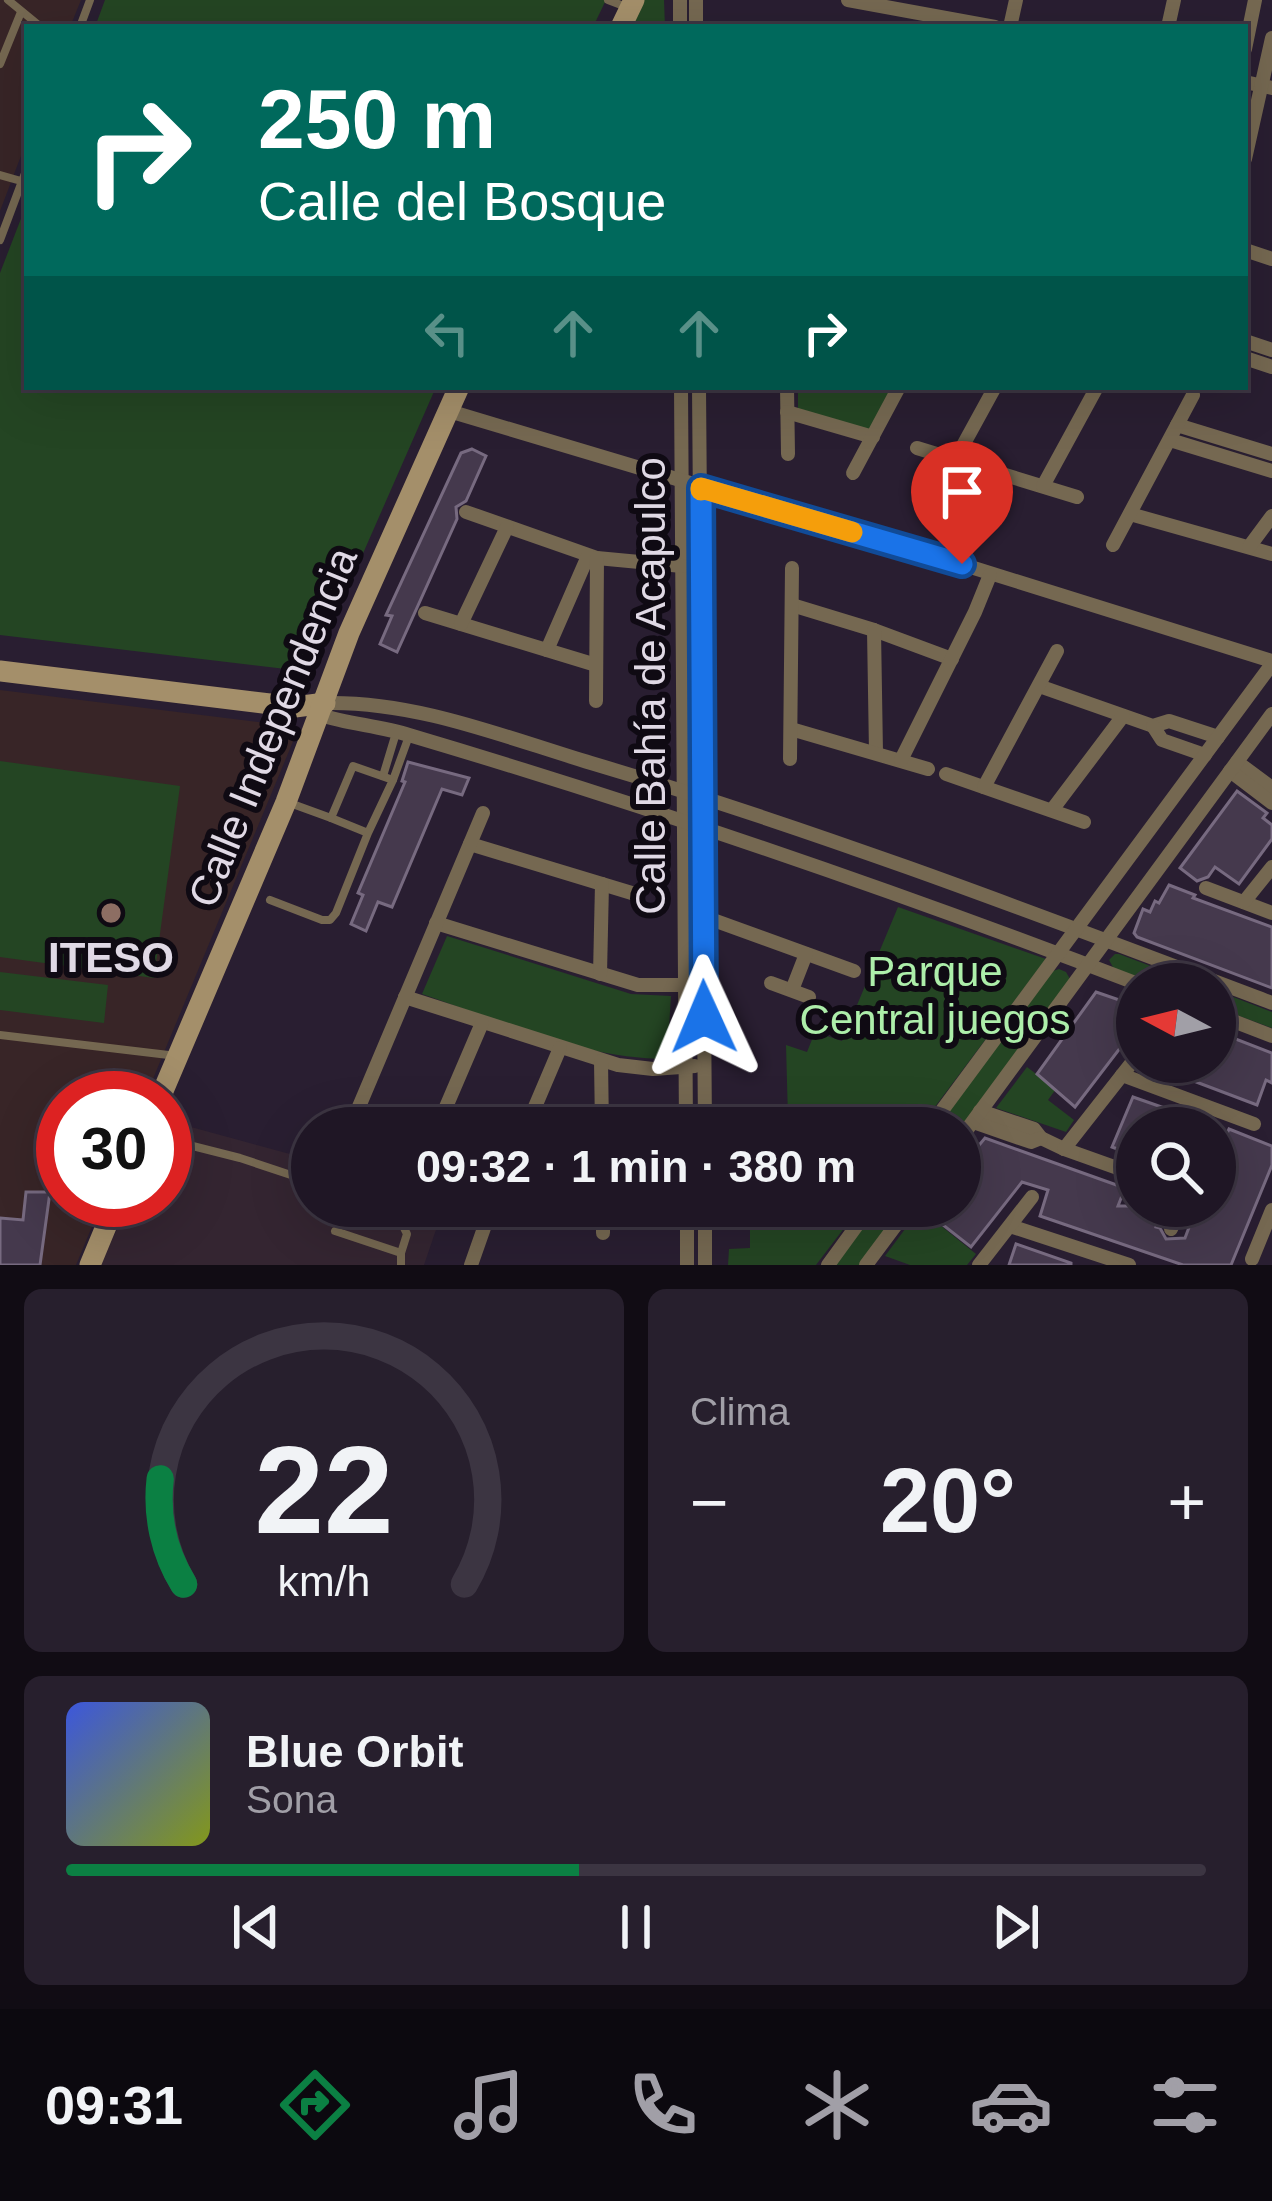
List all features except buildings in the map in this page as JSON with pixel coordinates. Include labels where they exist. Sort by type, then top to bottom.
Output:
[{"type":"street","points":[[848,0],[979,24]]},
{"type":"street","points":[[1248,34],[1255,0]]},
{"type":"street","points":[[1248,149],[1267,87],[1272,38]]},
{"type":"street","name":"Calle Independencia","points":[[172,1071],[286,802],[349,633],[458,390]]},
{"type":"street","name":"Calle Bahía de Acapulco","points":[[681,390],[686,1107]]},
{"type":"street","name":"Calle Bahía de Acapulco","points":[[699,390],[705,1107]]},
{"type":"street","points":[[787,390],[788,454]]},
{"type":"street","points":[[853,473],[897,390]]},
{"type":"street","points":[[956,460],[992,390]]},
{"type":"street","points":[[1043,486],[1095,390]]},
{"type":"street","points":[[1113,545],[1193,395]]},
{"type":"street","points":[[448,411],[962,564],[1272,663],[945,1107]]},
{"type":"street","points":[[787,412],[873,436]]},
{"type":"street","points":[[1178,425],[1272,454]]},
{"type":"street","points":[[1169,440],[1272,471]]},
{"type":"street","points":[[917,448],[1077,496]]},
{"type":"street","points":[[962,564],[998,473]]},
{"type":"street","points":[[466,512],[592,557],[682,566]]},
{"type":"street","points":[[1130,514],[1272,554]]},
{"type":"street","points":[[1249,548],[1272,516]]},
{"type":"street","points":[[461,624],[507,526]]},
{"type":"street","points":[[547,650],[592,557]]},
{"type":"street","points":[[592,557],[596,701]]},
{"type":"street","points":[[790,759],[792,568]]},
{"type":"street","points":[[901,760],[990,574]]},
{"type":"street","points":[[792,605],[952,659]]},
{"type":"street","points":[[425,613],[596,665]]},
{"type":"street","points":[[874,630],[876,753]]},
{"type":"street","points":[[984,787],[1057,651]]},
{"type":"street","points":[[0,671],[322,709],[408,709],[685,790],[1272,1003]]},
{"type":"street","points":[[1039,686],[1153,726],[1169,721],[1218,737]]},
{"type":"street","points":[[322,709],[345,723],[403,733],[702,826],[1116,975]]},
{"type":"street","points":[[403,733],[408,709]]},
{"type":"street","points":[[981,1110],[1272,714]]},
{"type":"street","points":[[1052,810],[1124,716]]},
{"type":"street","points":[[1153,726],[1162,740],[1205,755]]},
{"type":"street","points":[[791,729],[928,769]]},
{"type":"street","points":[[1233,766],[1272,788]]},
{"type":"street","points":[[1233,766],[1272,803]]},
{"type":"street","points":[[946,774],[1084,822]]},
{"type":"street","points":[[359,1107],[483,813]]},
{"type":"street","points":[[470,844],[635,894]]},
{"type":"street","points":[[1244,902],[1272,867]]},
{"type":"street","points":[[903,898],[911,871]]},
{"type":"street","points":[[600,974],[602,884]]},
{"type":"street","points":[[1206,888],[1272,913]]},
{"type":"street","points":[[702,922],[716,920],[854,971]]},
{"type":"street","points":[[436,923],[650,987],[686,985]]},
{"type":"street","points":[[792,990],[806,953]]},
{"type":"street","points":[[772,983],[809,997]]},
{"type":"street","points":[[405,998],[601,1061],[635,1068],[706,1064]]},
{"type":"street","points":[[1236,1022],[1272,1036]]},
{"type":"street","points":[[445,1107],[482,1023]]},
{"type":"street","points":[[534,1107],[560,1048]]},
{"type":"street","points":[[600,1107],[601,1061]]},
{"type":"street","points":[[1064,1148],[1116,1083]]},
{"type":"street","points":[[1144,1083],[1208,1107]]},
{"type":"street","points":[[981,1119],[1031,1142],[1041,1138],[1116,1167]]},
{"type":"street","points":[[979,1265],[1032,1198]]},
{"type":"street","points":[[1252,1259],[1270,1219]]},
{"type":"street","points":[[1010,1226],[1129,1265]]},
{"type":"street","points":[[90,1265],[106,1227]]},
{"type":"street","points":[[687,1227],[687,1265]]},
{"type":"street","points":[[705,1227],[705,1265]]},
{"type":"street","points":[[827,1265],[855,1227]]},
{"type":"street","points":[[887,1265],[868,1262],[894,1227]]},
{"type":"street","points":[[471,1265],[484,1228]]},
{"type":"street","points":[[687,1239],[705,1238]]},
{"type":"lane","points":[[8,0],[37,24]]},
{"type":"lane","points":[[0,64],[21,12]]},
{"type":"lane","points":[[0,175],[22,182]]},
{"type":"lane","points":[[0,240],[24,176]]},
{"type":"lane","points":[[270,900],[322,920],[336,913],[403,733]]},
{"type":"lane","points":[[331,818],[353,766],[388,778]]},
{"type":"lane","points":[[286,802],[368,833]]},
{"type":"lane","points":[[0,1034],[178,1057]]},
{"type":"lane","points":[[192,1146],[291,1175]]},
{"type":"lane","points":[[401,1265],[407,1234],[404,1227]]},
{"type":"lane","points":[[335,1231],[400,1253]]},
{"type":"shaded area","points":[[0,0],[81,0],[71,24],[24,24],[24,148],[0,211]]},
{"type":"shaded area","name":"ITESO","points":[[0,690],[299,727],[156,1071],[36,1071],[36,1227],[92,1227],[76,1265],[0,1265]]},
{"type":"shaded area","points":[[192,1127],[291,1154],[291,1227],[437,1227],[424,1265],[100,1265],[118,1227],[192,1227]]},
{"type":"green space","points":[[105,0],[606,0],[594,24],[96,24]]},
{"type":"green space","points":[[644,0],[664,0],[665,24],[632,24]]},
{"type":"green space","points":[[24,211],[24,390],[435,390],[311,672],[0,635],[0,273]]},
{"type":"green space","points":[[798,390],[896,390],[875,434],[798,410]]},
{"type":"green space","points":[[0,761],[180,786],[154,978],[0,957]]},
{"type":"green space","name":"Parque Central juegos","points":[[898,907],[1046,959],[935,1107],[788,1107],[786,1045],[807,1052],[815,1032],[842,1041]]},
{"type":"green space","points":[[447,936],[631,994],[671,996],[667,1059],[573,1046],[422,994]]},
{"type":"green space","points":[[1119,954],[1143,963],[1116,963],[1116,970],[1109,960]]},
{"type":"green space","points":[[1053,971],[1066,972],[1070,979],[976,1107],[952,1107]]},
{"type":"green space","points":[[0,972],[108,985],[104,1023],[0,1010]]},
{"type":"green space","points":[[1236,998],[1272,1012],[1272,1028],[1236,1015]]},
{"type":"green space","points":[[1027,1067],[1056,1089],[1048,1100],[1074,1120],[1066,1132],[996,1108]]},
{"type":"green space","points":[[750,1227],[845,1227],[816,1265],[728,1265],[729,1249],[750,1248]]},
{"type":"green space","points":[[862,1227],[888,1227],[860,1265],[834,1265]]},
{"type":"green space","points":[[907,1227],[942,1227],[976,1254],[967,1265],[910,1265],[885,1256]]},
{"type":"slow traffic","points":[[701,490],[852,532]]},
{"type":"place","name":"ITESO","points":[[111,913]]},
{"type":"route","points":[[704,1017],[701,488],[962,564]]}]
